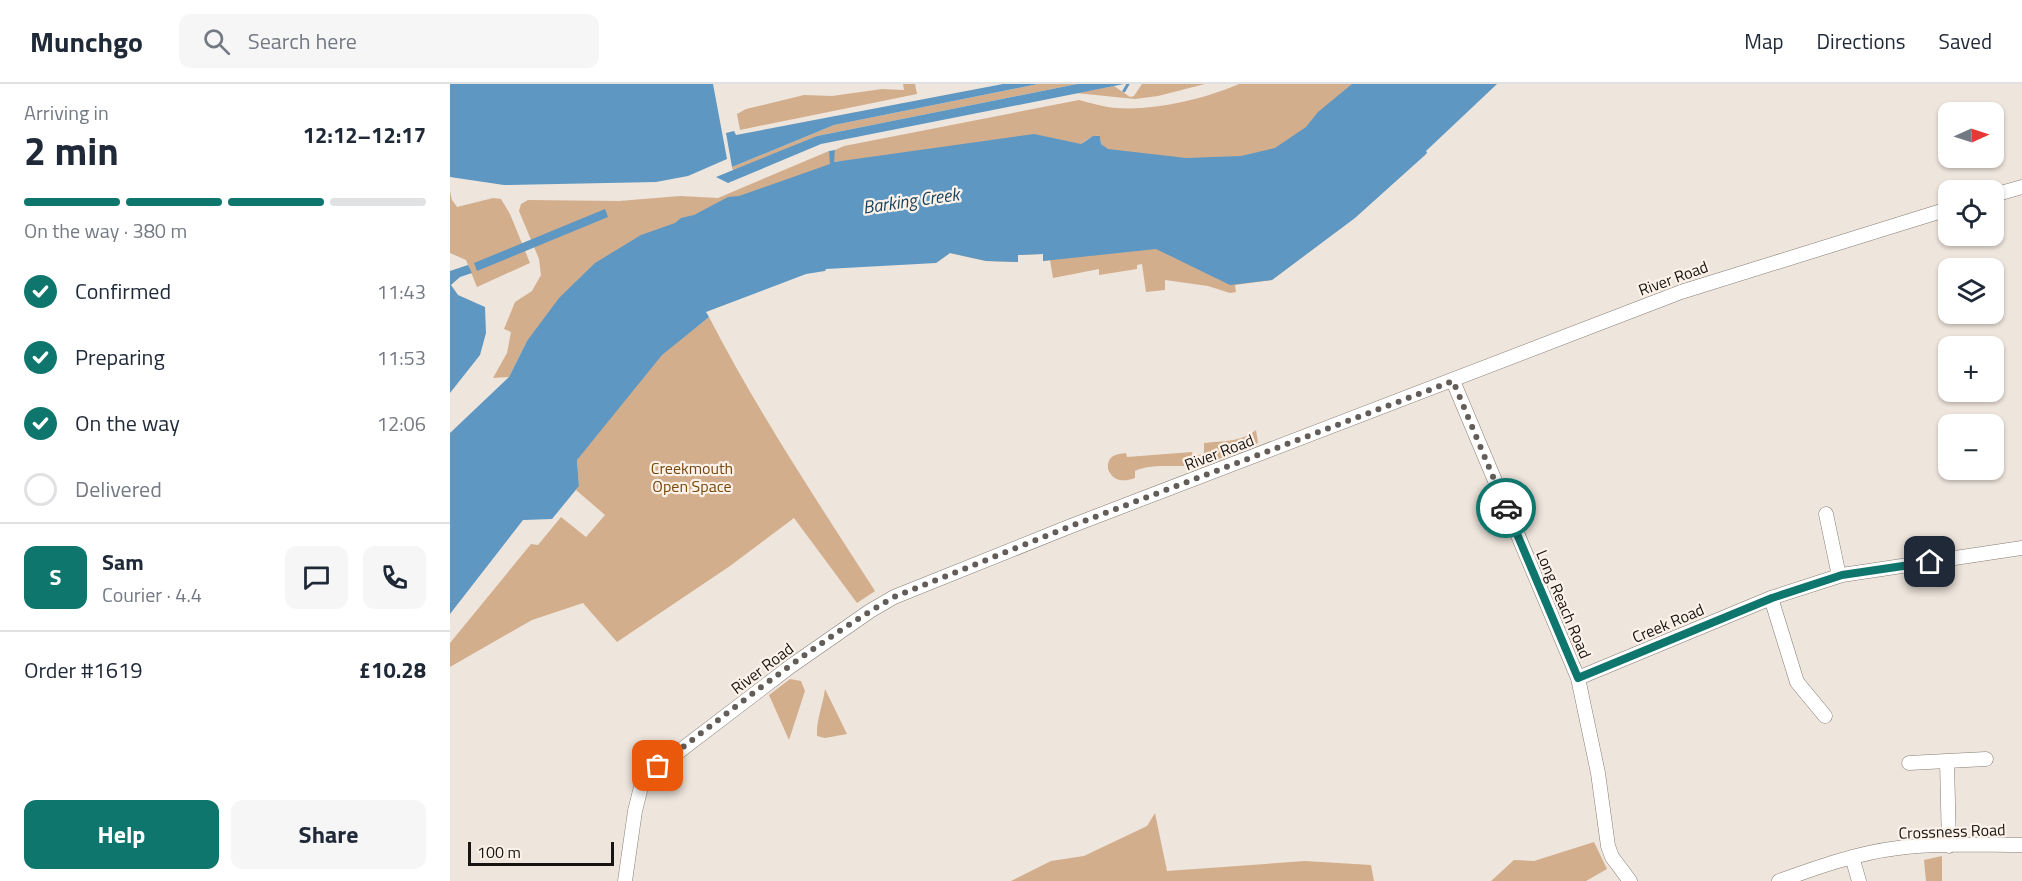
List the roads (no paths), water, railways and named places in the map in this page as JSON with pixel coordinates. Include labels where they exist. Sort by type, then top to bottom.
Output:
[{"type":"street","points":[[2004,192],[2022,187]]},
{"type":"street","name":"River Road","points":[[625,881],[635,811],[643,779],[791,666],[894,597],[947,574],[1681,292],[1938,212]]},
{"type":"street","name":"Long Reach Road","points":[[1453,381],[1578,678],[1597,764],[1608,846],[1612,857],[1630,881]]},
{"type":"street","points":[[1826,514],[1839,576]]},
{"type":"street","name":"Creek Road","points":[[1578,678],[1772,598],[1839,576],[2022,548]]},
{"type":"street","points":[[1772,598],[1797,682],[1825,716]]},
{"type":"street","points":[[1909,763],[1986,759]]},
{"type":"street","points":[[1947,761],[1949,846]]},
{"type":"street","name":"Crossness Road","points":[[1779,881],[1852,857],[1899,848],[2022,845]]},
{"type":"street","points":[[1852,857],[1859,881]]},
{"type":"water","points":[[450,84],[713,84],[727,159],[688,176],[656,182],[504,185],[450,177]]},
{"type":"water","points":[[1003,84],[1038,84],[834,125],[732,167],[726,133],[734,131],[736,135]]},
{"type":"water","points":[[1077,84],[1124,84],[821,144],[728,183],[716,177],[817,136]]},
{"type":"water","name":"Barking Creek","points":[[1352,84],[1497,84],[1426,151],[1424,156],[1355,218],[1272,280],[1230,285],[1156,249],[1043,261],[1043,254],[1018,255],[1018,262],[986,261],[950,253],[936,263],[826,269],[806,274],[706,312],[709,317],[662,355],[577,460],[579,486],[552,519],[523,520],[450,614],[450,433],[509,377],[527,341],[559,298],[595,263],[641,235],[694,215],[728,197],[739,196],[830,164],[829,151],[835,150],[834,162],[1034,134],[1081,144],[1093,136],[1100,136],[1101,144],[1108,149],[1186,158],[1241,156],[1275,148],[1306,127],[1318,112]]},
{"type":"water","points":[[605,209],[608,217],[477,271],[474,263]]},
{"type":"water","points":[[468,265],[472,273],[460,277],[451,285],[458,295],[485,307],[486,333],[480,355],[450,393],[450,271]]},
{"type":"waterway","points":[[1124,91],[1128,84]]},
{"type":"park label","name":"Creekmouth Open Space","points":[[692,477]]}]
